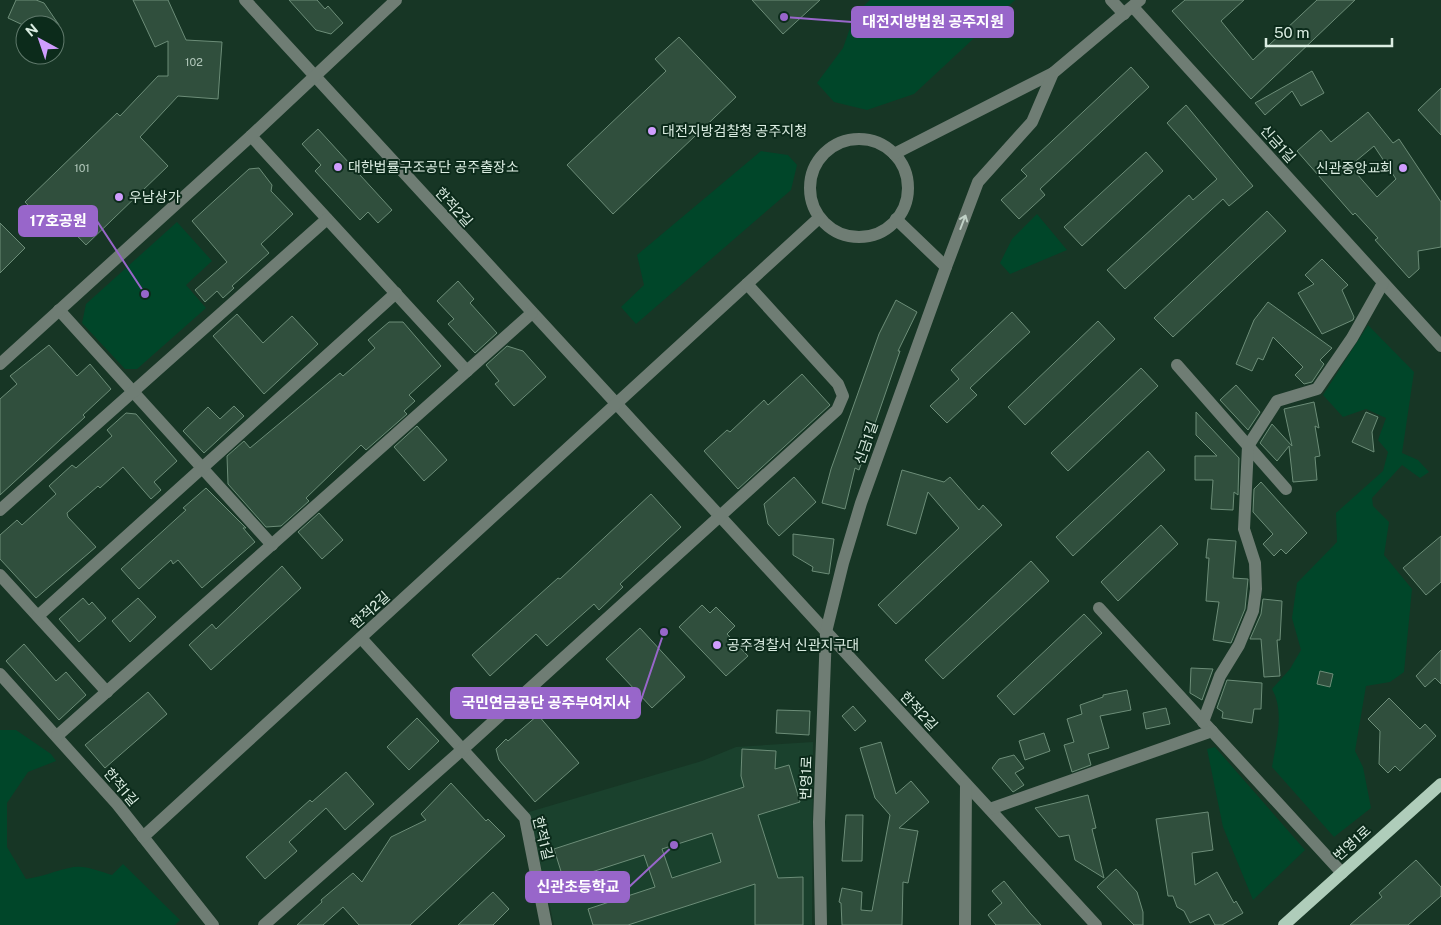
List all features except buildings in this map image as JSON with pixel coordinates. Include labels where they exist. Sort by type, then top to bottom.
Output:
[{"type":"main road","name":"번영1로","points":[[1284,925],[1441,784]]},
{"type":"street","name":"한적2길","points":[[245,0],[1096,925]]},
{"type":"street","points":[[0,364],[251,136],[396,0]]},
{"type":"street","points":[[1111,0],[1132,7]]},
{"type":"street","name":"신금1길","points":[[826,632],[843,563],[861,503],[978,182],[1032,122],[1053,73],[1132,7],[1441,346]]},
{"type":"street","points":[[894,154],[1053,73]]},
{"type":"street","points":[[251,136],[467,371]]},
{"type":"street","points":[[869,140],[883,145],[894,154],[904,167],[908,183],[907,199],[890,226],[877,234],[861,237],[845,235],[831,228],[820,218],[813,205],[811,183],[818,162],[827,151],[847,141],[869,140]]},
{"type":"street","name":"한적2길","points":[[143,837],[820,218]]},
{"type":"street","points":[[0,510],[327,219]]},
{"type":"street","points":[[896,219],[946,267]]},
{"type":"street","points":[[1208,726],[1220,676],[1239,645],[1253,611],[1256,589],[1255,563],[1244,529],[1248,446],[1277,401],[1317,389],[1352,338],[1383,283]]},
{"type":"street","points":[[264,925],[463,749],[837,410],[843,396],[838,384],[747,284]]},
{"type":"street","points":[[38,616],[396,293]]},
{"type":"street","points":[[59,310],[272,545]]},
{"type":"street","points":[[57,736],[532,313]]},
{"type":"street","points":[[1177,365],[1286,489]]},
{"type":"street","points":[[0,575],[107,692]]},
{"type":"street","points":[[1099,608],[1342,873]]},
{"type":"street","name":"번영1로","points":[[821,925],[819,822],[826,632]]},
{"type":"street","name":"한적1길","points":[[361,638],[524,818],[546,925]]},
{"type":"street","name":"한적1길","points":[[0,674],[57,736],[143,837],[213,925]]},
{"type":"street","points":[[990,809],[1208,726]]},
{"type":"street","points":[[965,925],[966,784]]},
{"type":"shaded area","points":[[870,0],[1015,0],[914,94],[867,110],[834,102],[817,83],[843,48],[855,14]]},
{"type":"shaded area","points":[[761,151],[788,155],[797,165],[791,190],[636,324],[621,307],[644,285],[637,255]]},
{"type":"shaded area","points":[[1037,214],[1067,250],[1010,274],[1000,263],[1012,239]]},
{"type":"shaded area","points":[[177,222],[212,261],[186,285],[206,308],[137,369],[125,369],[82,323],[86,304]]},
{"type":"shaded area","points":[[1368,325],[1414,372],[1402,453],[1418,460],[1429,472],[1420,478],[1402,465],[1372,498],[1373,506],[1389,522],[1384,555],[1412,589],[1404,672],[1390,682],[1366,686],[1355,751],[1363,767],[1371,808],[1334,837],[1272,767],[1279,717],[1276,698],[1272,689],[1290,669],[1301,650],[1292,618],[1297,583],[1337,542],[1336,513],[1383,471],[1388,452],[1378,440],[1386,418],[1366,409],[1343,417],[1323,395]]},
{"type":"shaded area","points":[[0,730],[16,730],[51,754],[56,761],[28,772],[7,803],[7,847],[26,879],[74,867],[90,868],[112,875],[123,864],[180,920],[175,925],[0,925]]},
{"type":"shaded area","points":[[813,742],[812,925],[554,925],[529,812],[702,761],[736,747]]},
{"type":"shaded area","points":[[1215,747],[1305,850],[1253,900],[1223,827],[1207,749]]},
{"type":"place","name":"대전지방법원 공주지원","points":[[784,17]]},
{"type":"place","name":"대전지방검찰청 공주지청","points":[[652,131]]},
{"type":"place","name":"대한법률구조공단 공주출장소","points":[[338,167]]},
{"type":"place","name":"신관중앙교회","points":[[1403,168]]},
{"type":"place","name":"우남상가","points":[[119,197]]},
{"type":"place","name":"17호공원","points":[[145,294]]},
{"type":"place","name":"국민연금공단 공주부여지사","points":[[664,632]]},
{"type":"place","name":"공주경찰서 신관지구대","points":[[717,645]]},
{"type":"place","name":"신관초등학교","points":[[674,845]]}]
